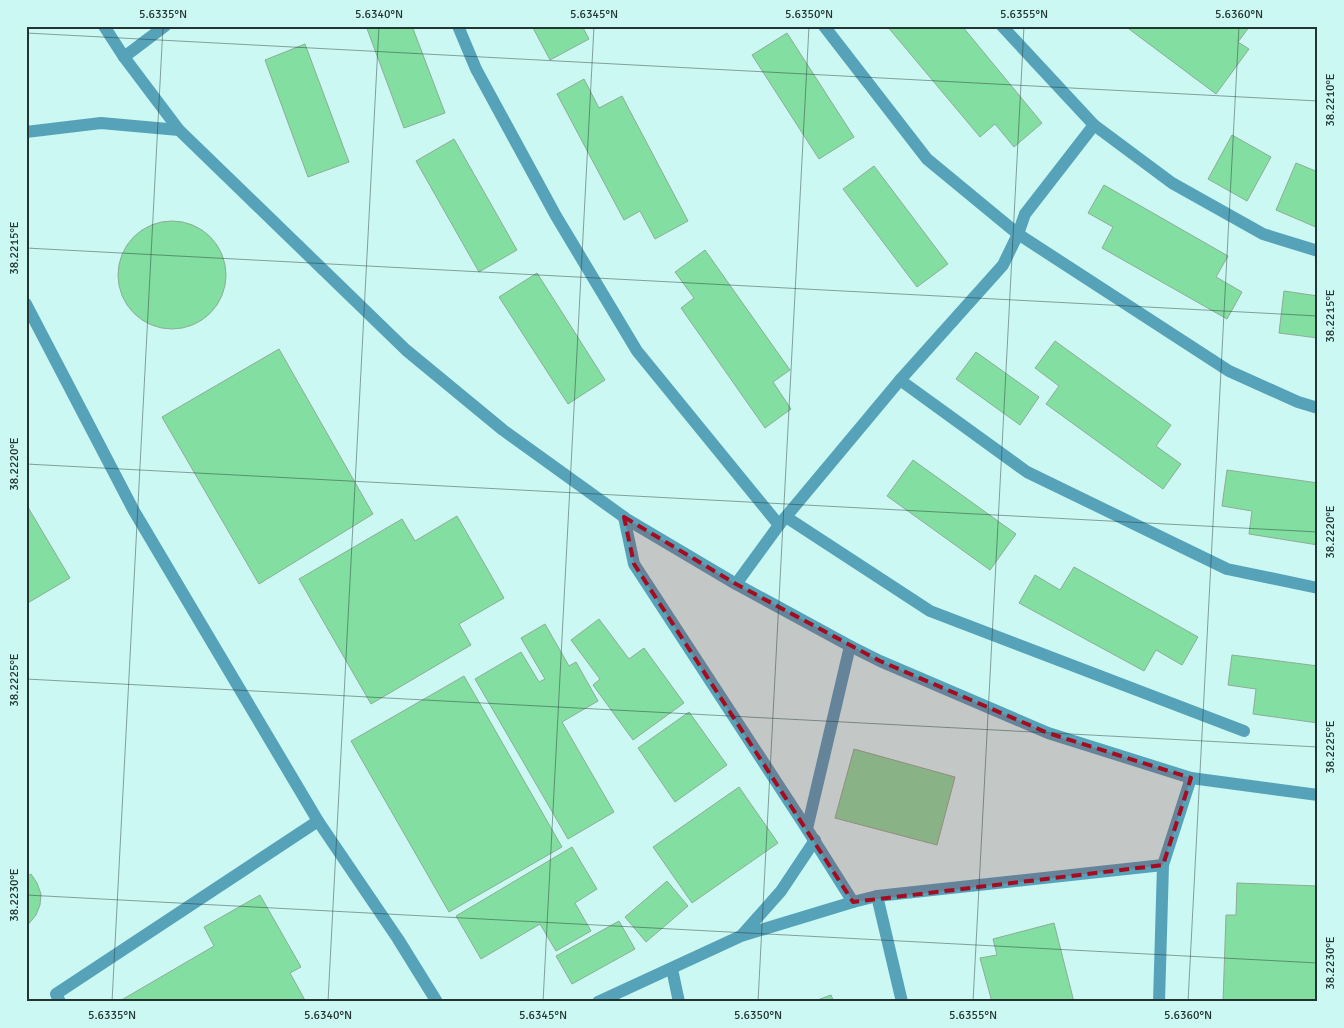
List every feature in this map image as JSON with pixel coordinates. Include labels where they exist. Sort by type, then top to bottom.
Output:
[{"type":"street","points":[[104,26],[124,57],[179,130],[406,350],[502,430],[624,517],[736,584],[850,646],[880,661],[1048,733],[1191,778],[1318,795]]},
{"type":"street","points":[[124,57],[165,26]]},
{"type":"street","points":[[458,26],[476,69],[556,216],[638,351],[783,521],[930,611],[1244,731]]},
{"type":"street","points":[[824,26],[927,159],[1018,234],[1229,371],[1298,402],[1318,408]]},
{"type":"street","points":[[1002,26],[1094,125],[1172,182],[1263,234],[1318,251]]},
{"type":"street","points":[[26,132],[101,123],[179,130]]},
{"type":"street","points":[[736,584],[783,521],[900,380],[1003,265],[1025,214],[1094,125]]},
{"type":"street","points":[[26,304],[134,510],[318,821],[398,939],[437,1002]]},
{"type":"street","points":[[900,380],[1028,472],[1227,569],[1318,588]]},
{"type":"street","points":[[624,517],[634,564],[854,902]]},
{"type":"street","points":[[807,829],[850,646]]},
{"type":"street","points":[[1159,1002],[1163,865],[1191,778]]},
{"type":"street","points":[[60,1002],[56,994],[318,821]]},
{"type":"street","points":[[741,936],[781,892],[815,840]]},
{"type":"street","points":[[598,1002],[741,936],[876,896],[1163,865]]},
{"type":"street","points":[[876,896],[902,1002]]},
{"type":"street","points":[[672,969],[679,1002]]},
{"type":"highlighted area","points":[[624,517],[736,584],[880,661],[1048,733],[1191,778],[1163,865],[853,902],[634,564]]},
{"type":"building","points":[[366,26],[412,26],[445,113],[404,128]]},
{"type":"building","points":[[532,26],[582,26],[589,39],[550,60]]},
{"type":"building","points":[[887,26],[929,28],[962,26],[1042,123],[1014,147],[995,124],[980,137]]},
{"type":"building","points":[[1125,26],[1250,26],[1238,42],[1249,49],[1216,94]]},
{"type":"building","points":[[787,33],[854,137],[819,159],[752,55]]},
{"type":"building","points":[[305,44],[349,162],[308,177],[265,60]]},
{"type":"building","points":[[584,79],[599,108],[622,96],[688,221],[655,239],[640,211],[624,220],[557,94]]},
{"type":"building","points":[[1232,135],[1271,157],[1247,201],[1208,179]]},
{"type":"building","points":[[454,139],[517,250],[479,272],[416,161]]},
{"type":"building","points":[[1296,163],[1318,172],[1318,228],[1276,210]]},
{"type":"building","points":[[874,166],[948,264],[917,287],[843,189]]},
{"type":"building","points":[[1104,185],[1228,256],[1216,277],[1242,292],[1227,319],[1102,248],[1113,227],[1088,213]]},
{"type":"building","points":[[172,221],[182,222],[202,230],[210,237],[217,245],[225,265],[225,285],[217,305],[210,313],[202,320],[182,328],[172,329],[162,328],[142,320],[134,313],[127,305],[119,285],[118,275],[119,265],[127,245],[134,237],[142,230],[162,222]]},
{"type":"building","points":[[705,250],[790,370],[773,382],[791,409],[765,428],[681,308],[694,298],[675,272]]},
{"type":"building","points":[[537,273],[605,380],[568,404],[499,297]]},
{"type":"building","points":[[1284,291],[1318,296],[1318,338],[1279,333]]},
{"type":"building","points":[[1055,341],[1171,425],[1156,446],[1181,464],[1163,489],[1046,404],[1059,386],[1035,368]]},
{"type":"building","points":[[279,349],[373,514],[259,584],[162,417]]},
{"type":"building","points":[[976,352],[1039,397],[1020,425],[956,379]]},
{"type":"building","points":[[913,460],[1016,534],[990,570],[887,496]]},
{"type":"building","points":[[1227,470],[1318,483],[1318,545],[1249,534],[1252,511],[1222,506]]},
{"type":"building","points":[[26,504],[70,578],[26,604]]},
{"type":"building","points":[[457,516],[504,598],[459,624],[471,645],[371,704],[299,579],[402,519],[415,541]]},
{"type":"building","points":[[1074,567],[1198,637],[1182,665],[1156,650],[1144,671],[1019,603],[1035,575],[1060,590]]},
{"type":"building","points":[[599,619],[629,659],[644,648],[684,703],[633,740],[593,685],[600,679],[571,640]]},
{"type":"building","points":[[545,624],[569,666],[576,662],[598,701],[562,722],[614,812],[568,839],[475,679],[521,652],[539,682],[545,679],[521,638]]},
{"type":"building","points":[[1232,655],[1318,666],[1318,723],[1253,714],[1256,689],[1228,685]]},
{"type":"building","points":[[464,676],[562,847],[449,912],[351,741]]},
{"type":"building","points":[[689,712],[727,765],[675,802],[638,748]]},
{"type":"building","points":[[854,749],[955,777],[937,845],[835,818]]},
{"type":"building","points":[[739,787],[778,843],[692,903],[653,847]]},
{"type":"building","points":[[572,847],[597,889],[575,903],[591,931],[556,951],[540,924],[481,959],[456,916]]},
{"type":"building","points":[[31,874],[41,894],[40,905],[36,915],[26,927],[26,877]]},
{"type":"building","points":[[667,881],[688,906],[646,942],[625,917]]},
{"type":"building","points":[[1237,883],[1318,886],[1318,1002],[1223,1002],[1226,915],[1236,915]]},
{"type":"building","points":[[260,895],[301,967],[290,973],[306,1002],[118,1002],[214,946],[204,927]]},
{"type":"building","points":[[619,921],[635,949],[572,984],[556,956]]},
{"type":"building","points":[[1054,923],[1074,1002],[992,1002],[980,958],[997,955],[993,939]]},
{"type":"building","points":[[831,995],[834,1002],[812,1002]]}]
